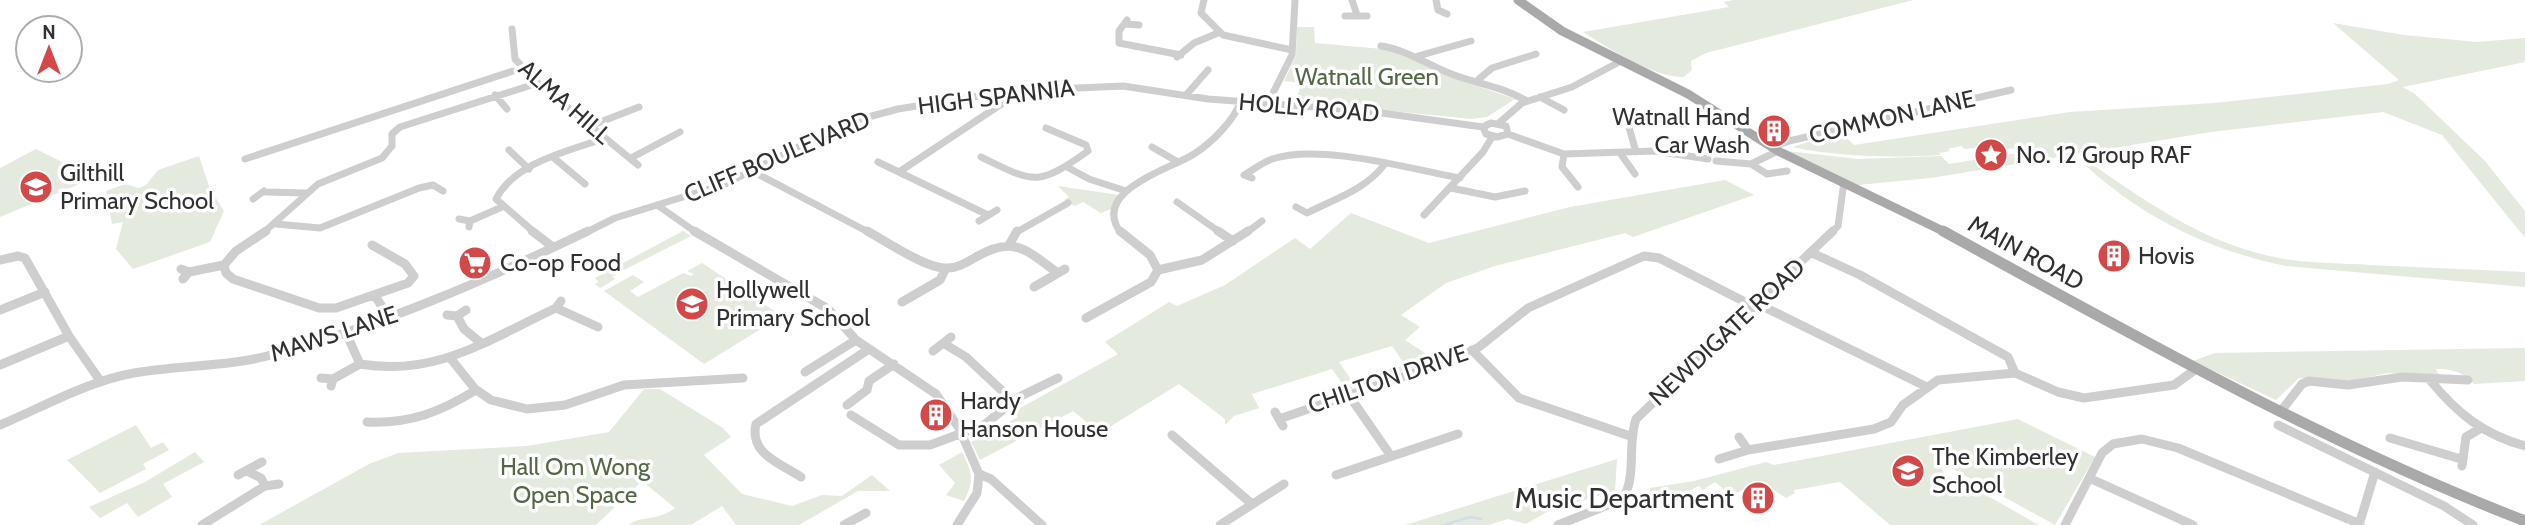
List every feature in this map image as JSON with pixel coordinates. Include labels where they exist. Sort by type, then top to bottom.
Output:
[{"type":"main road","name":"MAIN ROAD","points":[[1518,0],[1563,31],[1688,93],[1778,151],[1942,230],[2196,369],[2463,497],[2525,521]]},
{"type":"street","points":[[1204,0],[1201,13],[1218,33]]},
{"type":"street","points":[[1268,105],[1292,50],[1295,0]]},
{"type":"street","points":[[1352,0],[1357,15]]},
{"type":"street","points":[[1436,0],[1438,10],[1447,14]]},
{"type":"street","points":[[1345,16],[1367,16]]},
{"type":"street","points":[[1117,41],[1119,31],[1126,22],[1139,25]]},
{"type":"street","name":"ALMA HILL","points":[[512,29],[514,58],[538,83],[638,165]]},
{"type":"street","points":[[1108,44],[1117,41],[1179,56],[1198,41],[1218,33],[1292,50]]},
{"type":"street","points":[[1419,56],[1471,40]]},
{"type":"street","points":[[1381,46],[1403,46],[1451,74],[1504,87],[1527,101]]},
{"type":"street","points":[[1518,51],[1525,56]]},
{"type":"street","points":[[1479,79],[1492,68],[1536,54]]},
{"type":"street","points":[[1499,123],[1504,115],[1527,101],[1582,82],[1621,61]]},
{"type":"street","points":[[1186,96],[1207,78],[1209,70]]},
{"type":"street","points":[[245,159],[513,71]]},
{"type":"street","points":[[185,273],[224,265],[239,246],[276,224],[305,193],[326,180],[374,163],[390,152],[391,134],[400,127],[538,83]]},
{"type":"street","name":"HOLLY ROAD","points":[[1094,86],[1131,86],[1186,96],[1268,105],[1367,111],[1483,127]]},
{"type":"street","name":"HIGH SPANNIA","points":[[898,109],[1010,91],[1094,86]]},
{"type":"street","name":"COMMON LANE","points":[[1778,151],[1779,145],[1789,141],[2011,90]]},
{"type":"street","points":[[899,172],[1006,101],[1010,91]]},
{"type":"street","points":[[495,95],[507,109]]},
{"type":"street","points":[[437,96],[447,110]]},
{"type":"street","points":[[1540,97],[1556,103],[1564,110]]},
{"type":"street","points":[[1158,270],[1152,256],[1124,236],[1116,225],[1114,210],[1126,191],[1154,172],[1197,151],[1236,113],[1240,102]]},
{"type":"street","points":[[590,126],[639,107]]},
{"type":"street","name":"CLIFF BOULEVARD","points":[[657,205],[712,189],[846,123],[898,109]]},
{"type":"street","points":[[1628,120],[1636,152]]},
{"type":"street","points":[[1508,134],[1508,128],[1499,123],[1483,127],[1484,132],[1492,137],[1508,134],[1564,154],[1636,152],[1751,164],[1778,151]]},
{"type":"street","points":[[988,158],[1036,181],[1048,178],[1067,167],[1088,149],[1086,145],[1049,131]]},
{"type":"street","points":[[631,158],[680,132]]},
{"type":"street","points":[[1424,215],[1461,178],[1492,137]]},
{"type":"street","points":[[553,247],[502,207],[496,199],[501,186],[529,169],[605,138]]},
{"type":"street","points":[[1152,147],[1178,162]]},
{"type":"street","points":[[509,150],[529,169]]},
{"type":"street","points":[[1620,153],[1624,166],[1635,174]]},
{"type":"street","points":[[1564,154],[1562,167],[1566,180],[1578,187]]},
{"type":"street","points":[[1252,178],[1244,175],[1283,155],[1331,155],[1441,172],[1461,178]]},
{"type":"street","points":[[554,159],[584,184]]},
{"type":"street","points":[[878,162],[988,215]]},
{"type":"street","points":[[1296,208],[1307,213],[1327,202],[1343,198],[1380,171],[1384,164]]},
{"type":"street","points":[[1751,164],[1757,173],[1776,174],[1787,171]]},
{"type":"street","points":[[1067,167],[1097,182],[1126,191]]},
{"type":"street","points":[[752,171],[945,270],[956,268],[990,249],[1009,245],[1024,249],[1061,271],[1034,287]]},
{"type":"street","name":"NEWDIGATE ROAD","points":[[1630,436],[1636,419],[1645,409],[1838,226],[1844,182]]},
{"type":"street","points":[[276,224],[320,228],[419,188],[441,189],[450,183]]},
{"type":"street","points":[[1451,188],[1484,197],[1509,191],[1525,191]]},
{"type":"street","points":[[253,200],[264,191],[305,193]]},
{"type":"street","points":[[1177,202],[1233,241]]},
{"type":"street","points":[[1009,245],[1015,232],[1068,203]]},
{"type":"street","points":[[657,205],[682,223],[828,309],[856,340],[941,399],[977,469],[977,493],[957,525]]},
{"type":"street","name":"MAWS LANE","points":[[0,425],[101,382],[146,370],[268,356],[346,333],[499,274],[615,218],[657,205]]},
{"type":"street","points":[[1420,206],[1432,209]]},
{"type":"street","points":[[459,219],[470,224],[502,207]]},
{"type":"street","points":[[979,221],[997,210]]},
{"type":"street","points":[[1158,270],[1185,268],[1203,263],[1259,226]]},
{"type":"street","points":[[224,265],[226,273],[233,279],[319,308],[336,309],[408,283],[415,273],[372,245]]},
{"type":"street","points":[[1812,253],[1860,275],[2008,357],[2015,373]]},
{"type":"street","points":[[0,260],[18,256],[25,258],[69,336],[101,382]]},
{"type":"street","name":"CHILTON DRIVE","points":[[1279,419],[1452,360],[1472,350],[1528,308],[1644,256],[1659,258],[1927,387]]},
{"type":"street","points":[[902,302],[940,280],[945,270]]},
{"type":"street","points":[[1093,317],[1151,282],[1158,270]]},
{"type":"street","points":[[0,310],[45,292]]},
{"type":"street","points":[[375,296],[389,317]]},
{"type":"street","points":[[321,378],[332,382],[360,364],[405,370],[451,359],[559,306],[598,327]]},
{"type":"street","points":[[466,310],[452,316],[481,343]]},
{"type":"street","points":[[346,333],[360,364]]},
{"type":"street","points":[[0,365],[69,336]]},
{"type":"street","points":[[805,372],[856,340]]},
{"type":"street","points":[[933,351],[947,340],[1013,401]]},
{"type":"street","points":[[801,477],[789,472],[754,444],[752,433],[755,424],[869,349]]},
{"type":"street","points":[[1472,350],[1519,398],[1630,436],[1630,490],[1623,499],[1558,525]]},
{"type":"street","points":[[451,359],[476,390],[504,405],[540,409],[565,405],[624,385],[673,384],[729,376],[743,378]]},
{"type":"street","points":[[894,364],[869,381],[867,390],[849,410],[879,435],[907,447],[963,439],[999,416],[1013,401],[1058,378]]},
{"type":"street","points":[[1719,459],[1748,450],[1874,429],[1891,422],[1903,405],[1938,380],[1979,374],[2015,373],[2058,392],[2084,398],[2174,385],[2196,369]]},
{"type":"street","points":[[2444,371],[2451,379]]},
{"type":"street","points":[[725,386],[729,376]]},
{"type":"street","points":[[2281,411],[2302,384],[2309,381],[2356,385],[2402,377],[2468,380]]},
{"type":"street","points":[[2429,379],[2457,414],[2478,430],[2525,446]]},
{"type":"street","points":[[367,422],[404,423],[430,417],[476,390]]},
{"type":"street","points":[[1348,394],[1391,456]]},
{"type":"street","points":[[378,423],[386,415]]},
{"type":"street","points":[[2277,425],[2444,506],[2473,525]]},
{"type":"street","points":[[2390,438],[2412,441],[2462,462],[2466,438],[2478,430]]},
{"type":"street","points":[[1336,475],[1458,434]]},
{"type":"street","points":[[1180,437],[1252,504]]},
{"type":"street","points":[[1739,437],[1748,450]]},
{"type":"street","points":[[2066,525],[2102,453],[2113,444],[2142,439],[2162,442],[2359,525],[2375,472]]},
{"type":"street","points":[[238,475],[249,472],[262,462]]},
{"type":"street","points":[[977,469],[1042,525]]},
{"type":"street","points":[[249,472],[261,478],[265,486]]},
{"type":"street","points":[[779,480],[789,472]]},
{"type":"street","points":[[2089,478],[2193,525]]},
{"type":"street","points":[[202,525],[265,486],[279,484]]},
{"type":"street","points":[[1220,525],[1284,484]]},
{"type":"street","points":[[844,525],[866,513]]},
{"type":"green space","points":[[1913,0],[1706,53],[1691,61],[1692,70],[1684,77],[1660,73],[1646,67],[1618,54],[1583,32],[1729,7],[1724,2]]},
{"type":"green space","points":[[2333,23],[2404,35],[2477,42],[2525,38],[2525,62],[2403,87],[2415,94],[2485,161],[2525,211],[2525,238],[2442,135],[2383,112],[2211,132],[1931,178],[1858,185],[1787,151],[1858,159],[1941,156],[1949,164],[2017,153],[2023,148],[1985,150],[1981,147],[1965,149],[1961,146],[1948,149],[1950,151],[1939,153],[1940,155],[1884,156],[1847,155],[1792,147],[1840,132],[1854,145],[2070,112],[2214,103],[2388,84],[2399,80]]},
{"type":"green space","name":"Watnall Green","points":[[1297,27],[1314,27],[1315,43],[1394,50],[1457,79],[1515,99],[1487,117],[1471,119],[1295,101],[1302,83],[1284,81],[1296,56]]},
{"type":"green space","name":"Gilthill Primary School","points":[[36,149],[94,178],[0,217],[0,168]]},
{"type":"green space","points":[[199,156],[210,189],[224,211],[210,242],[133,269],[116,249],[123,222],[112,224],[106,191],[125,184],[139,188],[146,185],[158,170]]},
{"type":"green space","points":[[2090,163],[2175,218],[2244,249],[2281,259],[2307,262],[2525,272],[2525,287],[2286,266],[2258,259],[2204,241],[2153,216],[2084,164]]},
{"type":"green space","points":[[1725,180],[1754,195],[1633,237],[1625,233],[1495,266],[1446,283],[1401,315],[1420,327],[1405,340],[1436,360],[1347,390],[1332,369],[1252,394],[1259,408],[1234,416],[1225,425],[1225,419],[1179,384],[1100,433],[1073,411],[980,460],[971,442],[1018,417],[1013,412],[1118,354],[1105,342],[1169,302],[1177,306],[1225,285],[1295,238],[1310,249],[1351,213],[1429,243],[1570,207]],"holes":[[[1392,346],[1405,365],[1352,381],[1339,362]]]},
{"type":"green space","points":[[1058,186],[1119,195],[1111,209],[1101,213],[1083,202],[1075,206],[1064,200],[1069,197]]},
{"type":"green space","points":[[683,231],[691,236],[618,273],[612,277],[615,279],[600,288],[595,284],[599,282],[595,278]]},
{"type":"green space","name":"Hollywell Primary School","points":[[702,263],[782,316],[704,364],[604,291],[633,275],[644,282],[630,291],[638,297],[683,273],[691,276],[694,274],[687,271]]},
{"type":"green space","points":[[2525,348],[2525,381],[2474,384],[2457,372],[2447,369],[2436,369],[2439,375],[2388,373],[2350,381],[2299,378],[2276,400],[2193,361],[2215,353]]},
{"type":"green space","name":"Hall Om Wong Open Space","points":[[644,389],[660,389],[723,428],[731,437],[704,455],[742,494],[792,506],[822,495],[842,496],[872,475],[890,491],[858,491],[799,525],[736,525],[722,506],[691,525],[629,525],[675,508],[642,481],[596,525],[259,525],[369,464],[398,453],[527,446],[609,432]]},
{"type":"green space","name":"The Kimberley School","points":[[2018,419],[2095,457],[2055,525],[1944,464],[1941,467],[1945,476],[1965,483],[2039,525],[1890,525],[1840,482],[1794,490],[1795,493],[1786,498],[1766,485],[1757,491],[1749,486],[1732,496],[1715,482],[1703,490],[1699,486],[1678,496],[1651,498],[1650,488],[1694,481],[1766,462],[1774,465]]},
{"type":"green space","points":[[136,425],[151,448],[163,442],[169,450],[143,464],[146,469],[100,493],[67,460]]},
{"type":"green space","points":[[195,452],[204,462],[163,484],[172,497],[138,517],[127,503],[100,518],[89,507],[145,482]]},
{"type":"green space","points":[[962,452],[971,476],[970,488],[964,501],[946,495],[955,483],[939,465]]},
{"type":"green space","points":[[1617,459],[1615,491],[1550,510],[1526,524],[1508,519],[1488,525],[1405,525]]},
{"type":"waterway","points":[[1444,525],[1470,517],[1481,519]]},
{"type":"place","name":"Watnall Hand Car Wash","points":[[1774,131]]},
{"type":"place","name":"No. 12 Group RAF","points":[[1991,155]]},
{"type":"place","name":"Gilthill Primary School","points":[[36,187]]},
{"type":"place","name":"Hovis","points":[[2114,256]]},
{"type":"place","name":"Co-op Food","points":[[475,263]]},
{"type":"place","name":"Hollywell Primary School","points":[[692,304]]},
{"type":"place","name":"Hardy Hanson House","points":[[936,415]]},
{"type":"place","name":"The Kimberley School","points":[[1908,471]]},
{"type":"place","name":"Music Department","points":[[1758,498]]}]
